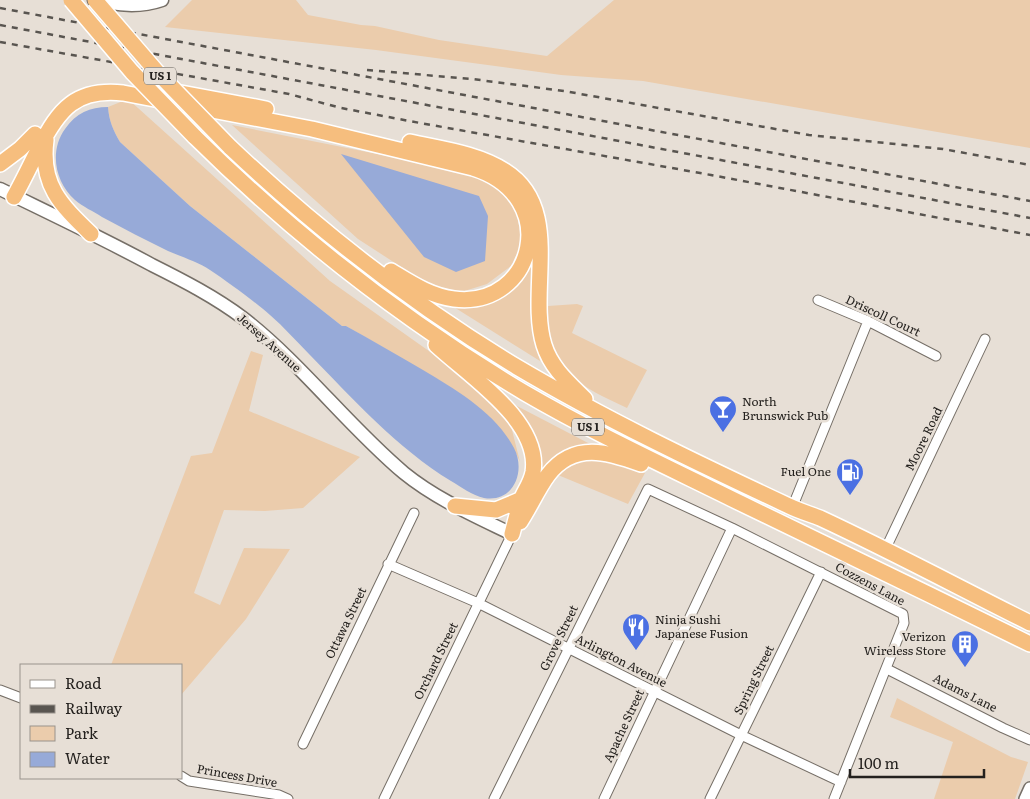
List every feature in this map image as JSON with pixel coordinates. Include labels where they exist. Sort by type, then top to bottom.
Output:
[{"type":"highway","name":"US 1","points":[[71,0],[132,72],[194,136],[287,223],[394,308],[462,354],[527,394],[608,438],[1030,644]]},
{"type":"highway","name":"US 1","points":[[94,0],[157,72],[230,147],[276,190],[409,296],[462,332],[601,414],[792,508],[817,517],[885,550],[1030,623]]},
{"type":"highway","points":[[7,193],[41,134],[49,110],[66,94],[88,84],[114,82],[233,102],[325,121],[469,156],[493,164],[519,182],[536,210],[539,235],[540,323],[547,353],[564,378],[601,414]]},
{"type":"highway","points":[[0,164],[41,134],[72,103],[86,96],[109,92],[123,92],[280,122],[464,165],[502,181],[520,200],[526,214],[529,230],[528,247],[522,263],[511,278],[492,293],[468,300],[446,298],[429,292],[405,280],[332,236]]},
{"type":"highway","points":[[41,134],[50,186],[65,209],[91,234]]},
{"type":"highway","points":[[394,308],[491,392],[518,424],[530,448],[534,464],[531,479],[522,498],[512,534]]},
{"type":"highway","points":[[512,534],[551,471],[569,458],[582,454],[594,452],[613,454],[725,495]]},
{"type":"highway","points":[[455,506],[496,510],[522,498]]},
{"type":"main road","points":[[94,0],[127,5],[143,5],[162,0]]},
{"type":"main road","name":"Jersey Avenue","points":[[7,193],[194,286],[242,318],[283,353],[404,473],[455,506],[512,534]]},
{"type":"street","name":"Driscoll Court","points":[[818,300],[868,321],[936,356]]},
{"type":"street","points":[[792,508],[868,321]]},
{"type":"street","name":"Moore Road","points":[[885,550],[985,339]]},
{"type":"street","name":"Cozzens Lane","points":[[648,489],[732,528],[903,614],[904,624],[834,799]]},
{"type":"street","name":"Grove Street","points":[[494,799],[648,489]]},
{"type":"street","name":"Ottawa Street","points":[[303,744],[414,512]]},
{"type":"street","name":"Apache Street","points":[[604,799],[732,528]]},
{"type":"street","name":"Orchard Street","points":[[384,799],[512,534]]},
{"type":"street","name":"Arlington Avenue","points":[[388,564],[478,603],[741,735],[841,782]]},
{"type":"street","name":"Spring Street","points":[[710,799],[820,572]]},
{"type":"street","name":"Adams Lane","points":[[887,669],[1030,740]]},
{"type":"street","points":[[0,690],[20,698]]},
{"type":"street","name":"Princess Drive","points":[[182,777],[189,781],[279,795],[288,799]]},
{"type":"street","points":[[1025,799],[1030,788]]},
{"type":"green space","points":[[192,0],[296,0],[308,15],[375,26],[439,40],[547,56],[614,0],[1030,0],[1030,148],[643,81],[561,75],[376,50],[165,27]]},
{"type":"green space","points":[[128,99],[330,281],[467,378],[511,426],[520,462],[512,446],[492,420],[466,398],[346,326],[342,326],[190,206],[120,142],[109,117],[108,107]]},
{"type":"green space","points":[[232,125],[453,169],[492,183],[507,193],[517,214],[522,243],[511,266],[487,284],[458,293],[429,285],[358,239]]},
{"type":"green space","points":[[532,259],[536,341],[540,361],[449,304],[473,306],[494,300],[509,289]]},
{"type":"green space","points":[[577,304],[583,306],[572,333],[647,370],[627,408],[578,382],[568,374],[553,352],[547,334],[548,306]]},
{"type":"green space","points":[[251,351],[263,355],[249,411],[360,457],[303,508],[265,511],[224,510],[194,593],[220,605],[244,548],[290,549],[246,619],[182,694],[182,664],[111,664],[191,456],[212,453]]},
{"type":"green space","points":[[515,405],[590,444],[577,449],[541,473],[532,435]]},
{"type":"green space","points":[[609,458],[645,473],[628,504],[558,475],[578,460]]},
{"type":"green space","points":[[897,698],[1011,757],[1028,762],[1015,799],[934,799],[953,742],[890,717]]},
{"type":"water","points":[[108,107],[109,117],[120,142],[190,206],[342,326],[356,331],[436,378],[486,413],[506,435],[517,457],[518,475],[515,484],[510,490],[503,496],[484,498],[467,491],[431,468],[376,422],[280,324],[241,292],[205,267],[127,230],[75,200],[68,193],[56,166],[57,147],[60,138],[69,123],[79,115],[95,108]]},
{"type":"water","points":[[341,154],[479,196],[488,216],[485,261],[456,272],[424,257]]},
{"type":"railway","points":[[0,8],[1030,201]]},
{"type":"railway","points":[[0,25],[1030,218]]},
{"type":"railway","points":[[0,42],[289,94],[341,108],[420,123],[1030,235]]},
{"type":"railway","points":[[367,70],[472,79],[564,91],[809,135],[943,149],[1030,165]]},
{"type":"place","name":"North Brunswick Pub","points":[[723,433]]},
{"type":"place","name":"Fuel One","points":[[850,496]]},
{"type":"place","name":"Ninja Sushi Japanese Fusion","points":[[636,651]]},
{"type":"place","name":"Verizon Wireless Store","points":[[965,668]]}]
